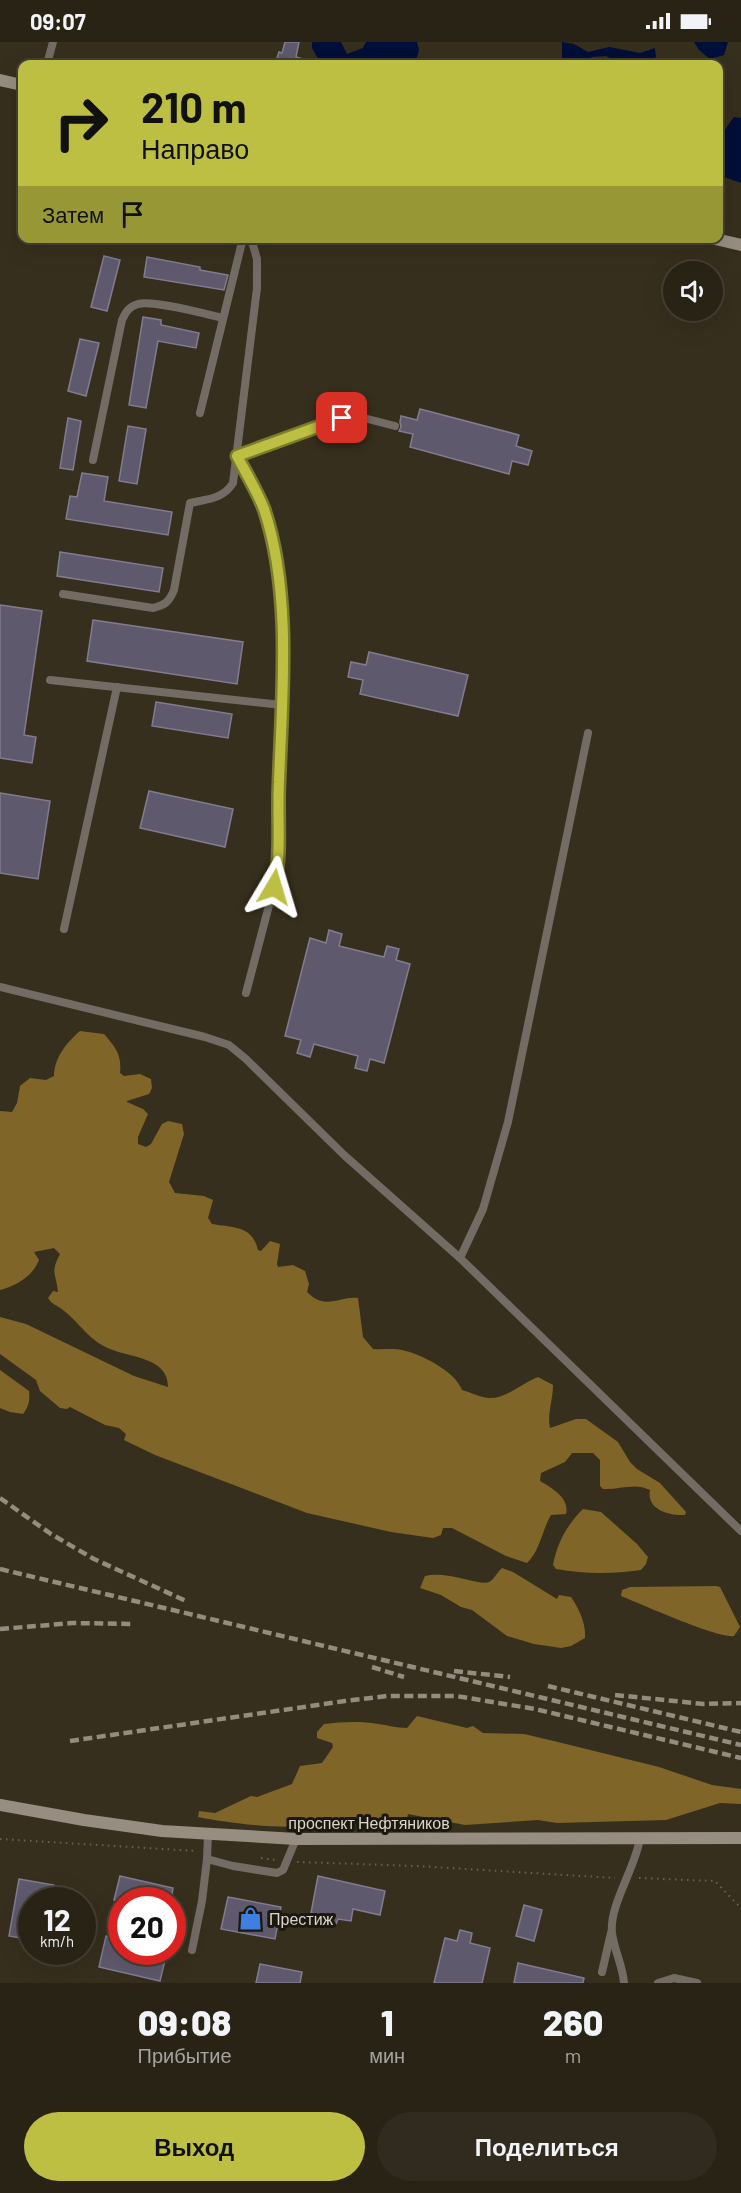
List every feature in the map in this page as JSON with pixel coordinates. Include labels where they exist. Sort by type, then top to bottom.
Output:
[{"type":"main road","points":[[0,80],[18,84]]},
{"type":"main road","points":[[723,241],[741,245]]},
{"type":"main road","name":"проспект Нефтяников","points":[[0,1805],[94,1822],[208,1835],[296,1839],[741,1838]]},
{"type":"lane","points":[[47,60],[52,42]]},
{"type":"lane","points":[[200,413],[242,243]]},
{"type":"lane","points":[[63,594],[153,608],[170,600],[174,590],[190,503],[227,493],[233,483],[257,288],[257,259],[252,243]]},
{"type":"lane","points":[[93,460],[122,320],[127,309],[139,304],[152,304],[224,318]]},
{"type":"lane","points":[[237,456],[349,417],[356,416],[395,426]]},
{"type":"lane","points":[[237,456],[263,508],[274,548],[280,593],[282,705],[277,875],[246,993]]},
{"type":"lane","points":[[50,680],[282,705]]},
{"type":"lane","points":[[64,929],[117,687]]},
{"type":"lane","points":[[460,1258],[483,1209],[508,1122],[588,733]]},
{"type":"lane","points":[[0,987],[205,1037],[229,1045],[344,1155],[460,1258],[741,1531]]},
{"type":"lane","points":[[192,1950],[202,1901],[208,1835]]},
{"type":"lane","points":[[602,1972],[620,1898],[637,1856],[640,1838]]},
{"type":"lane","points":[[207,1856],[233,1866],[277,1873],[284,1870],[296,1839]]},
{"type":"lane","points":[[612,1931],[624,1983]]},
{"type":"lane","points":[[658,1983],[674,1978],[697,1983]]},
{"type":"path","points":[[0,1839],[207,1856]]},
{"type":"path","points":[[251,1857],[287,1861],[715,1881],[741,1908]]},
{"type":"shaded area","points":[[80,1031],[104,1034],[117,1051],[120,1073],[124,1076],[140,1074],[151,1079],[152,1088],[149,1094],[127,1101],[148,1114],[138,1137],[138,1144],[146,1147],[151,1144],[162,1124],[168,1121],[182,1124],[184,1134],[169,1182],[175,1193],[204,1196],[213,1200],[208,1218],[212,1224],[235,1227],[247,1232],[258,1250],[261,1251],[270,1241],[280,1244],[278,1267],[293,1265],[305,1271],[309,1284],[307,1292],[314,1298],[326,1302],[358,1298],[363,1337],[373,1349],[399,1349],[418,1355],[445,1370],[462,1390],[483,1397],[502,1396],[538,1377],[553,1385],[550,1428],[576,1419],[586,1419],[618,1442],[630,1462],[660,1483],[686,1512],[685,1515],[666,1513],[655,1507],[650,1497],[650,1490],[644,1488],[633,1486],[603,1489],[600,1486],[600,1460],[593,1453],[572,1453],[565,1462],[541,1473],[540,1481],[563,1498],[567,1508],[566,1514],[551,1515],[535,1553],[527,1563],[506,1556],[452,1528],[443,1528],[441,1535],[433,1538],[391,1532],[307,1513],[155,1455],[124,1440],[126,1434],[119,1428],[105,1425],[70,1407],[60,1408],[40,1391],[36,1380],[0,1354],[0,1317],[26,1324],[134,1376],[168,1387],[166,1377],[155,1364],[102,1345],[48,1298],[53,1291],[58,1292],[54,1269],[60,1254],[54,1248],[34,1252],[39,1260],[33,1271],[18,1283],[0,1290],[0,1111],[12,1112],[17,1103],[20,1086],[30,1078],[46,1080],[54,1076],[56,1063],[62,1051]]},
{"type":"shaded area","points":[[0,1370],[29,1391],[29,1403],[23,1414],[0,1408]]},
{"type":"shaded area","points":[[583,1509],[601,1512],[637,1544],[648,1557],[641,1570],[598,1573],[556,1569],[553,1565],[560,1542],[572,1521]]},
{"type":"shaded area","points":[[502,1568],[513,1572],[557,1599],[559,1595],[571,1597],[581,1616],[585,1638],[571,1646],[561,1648],[534,1644],[507,1636],[472,1610],[420,1588],[425,1576],[433,1575],[452,1576],[485,1583],[492,1580]]},
{"type":"shaded area","points":[[630,1587],[720,1587],[740,1627],[734,1636],[697,1627],[621,1596],[622,1590]]},
{"type":"shaded area","points":[[417,1716],[467,1728],[473,1726],[483,1733],[524,1734],[659,1767],[712,1785],[741,1789],[741,1804],[720,1803],[666,1820],[557,1823],[538,1820],[465,1825],[408,1814],[407,1818],[380,1823],[352,1823],[328,1818],[313,1825],[287,1827],[198,1817],[199,1811],[215,1813],[251,1796],[257,1797],[292,1784],[300,1766],[322,1763],[333,1747],[332,1743],[317,1738],[317,1732],[324,1724],[364,1722],[407,1728]]},
{"type":"water","points":[[312,42],[341,42],[347,54],[363,48],[366,42],[417,42],[419,50],[416,60],[319,60],[312,48]]},
{"type":"water","points":[[562,42],[574,44],[588,52],[609,47],[640,53],[655,48],[656,57],[653,60],[613,60],[606,56],[592,57],[587,60],[562,60]]},
{"type":"water","points":[[694,42],[728,42],[724,55],[710,59],[699,50]]},
{"type":"water","points":[[734,117],[741,118],[741,183],[723,176],[723,132]]},
{"type":"building","points":[[285,42],[299,42],[296,57],[306,60],[276,60],[279,52],[282,53]]},
{"type":"building","points":[[104,256],[120,260],[107,311],[91,307]]},
{"type":"building","points":[[147,257],[228,275],[224,290],[144,277]]},
{"type":"building","points":[[143,317],[161,320],[161,325],[199,333],[196,348],[158,341],[146,408],[129,405]]},
{"type":"building","points":[[80,339],[99,343],[86,396],[68,391]]},
{"type":"building","points":[[420,409],[519,435],[516,446],[532,451],[528,465],[512,461],[509,474],[410,447],[413,434],[399,431],[401,416],[417,420]]},
{"type":"building","points":[[68,418],[81,421],[73,470],[60,468]]},
{"type":"building","points":[[128,426],[146,429],[137,484],[119,481]]},
{"type":"building","points":[[82,473],[108,477],[104,501],[172,512],[168,535],[66,519],[70,496],[77,497]]},
{"type":"building","points":[[60,552],[163,568],[159,592],[57,576]]},
{"type":"building","points":[[0,605],[42,611],[24,735],[36,737],[32,763],[0,758]]},
{"type":"building","points":[[93,620],[243,642],[237,684],[87,661]]},
{"type":"building","points":[[369,652],[468,675],[458,716],[360,694],[363,680],[348,677],[351,662],[366,665]]},
{"type":"building","points":[[156,702],[232,714],[228,738],[152,726]]},
{"type":"building","points":[[149,791],[233,809],[225,847],[140,828]]},
{"type":"building","points":[[0,793],[50,801],[38,879],[0,873]]},
{"type":"building","points":[[329,930],[342,934],[339,946],[384,957],[387,946],[399,949],[396,960],[410,964],[384,1063],[370,1059],[367,1071],[355,1068],[358,1056],[314,1044],[310,1057],[297,1053],[301,1040],[285,1036],[310,938],[326,943]]},
{"type":"building","points":[[120,1876],[169,1887],[117,1887]]},
{"type":"building","name":"Престиж","points":[[318,1876],[385,1891],[380,1915],[353,1909],[351,1921],[338,1919],[336,1924],[320,1921],[321,1915],[311,1913]]},
{"type":"building","points":[[19,1879],[54,1885],[54,1887],[18,1887],[18,1938],[9,1936]]},
{"type":"building","name":"Престиж","points":[[228,1897],[281,1907],[275,1939],[221,1929]]},
{"type":"building","points":[[524,1905],[542,1910],[534,1941],[516,1936]]},
{"type":"building","points":[[460,1930],[472,1933],[470,1943],[490,1948],[482,1983],[434,1983],[445,1938],[457,1941]]},
{"type":"building","points":[[106,1936],[108,1936],[108,1965],[164,1965],[160,1981],[99,1967]]},
{"type":"building","points":[[518,1963],[584,1978],[583,1983],[514,1983]]},
{"type":"building","points":[[260,1964],[302,1972],[300,1983],[256,1983]]},
{"type":"railway","points":[[0,1498],[51,1534],[94,1559],[186,1601]]},
{"type":"railway","points":[[0,1569],[741,1745]]},
{"type":"railway","points":[[0,1629],[72,1623],[132,1624]]},
{"type":"railway","points":[[372,1667],[404,1677]]},
{"type":"railway","points":[[454,1671],[510,1677]]},
{"type":"railway","points":[[548,1686],[741,1732]]},
{"type":"railway","points":[[615,1695],[704,1704],[741,1703]]},
{"type":"railway","points":[[70,1741],[387,1696],[456,1696],[535,1709],[741,1758]]},
{"type":"place","name":"Престиж","points":[[251,1918]]},
{"type":"route","points":[[274,887],[278,857],[283,684],[280,593],[274,548],[263,508],[237,456],[342,418]]}]
